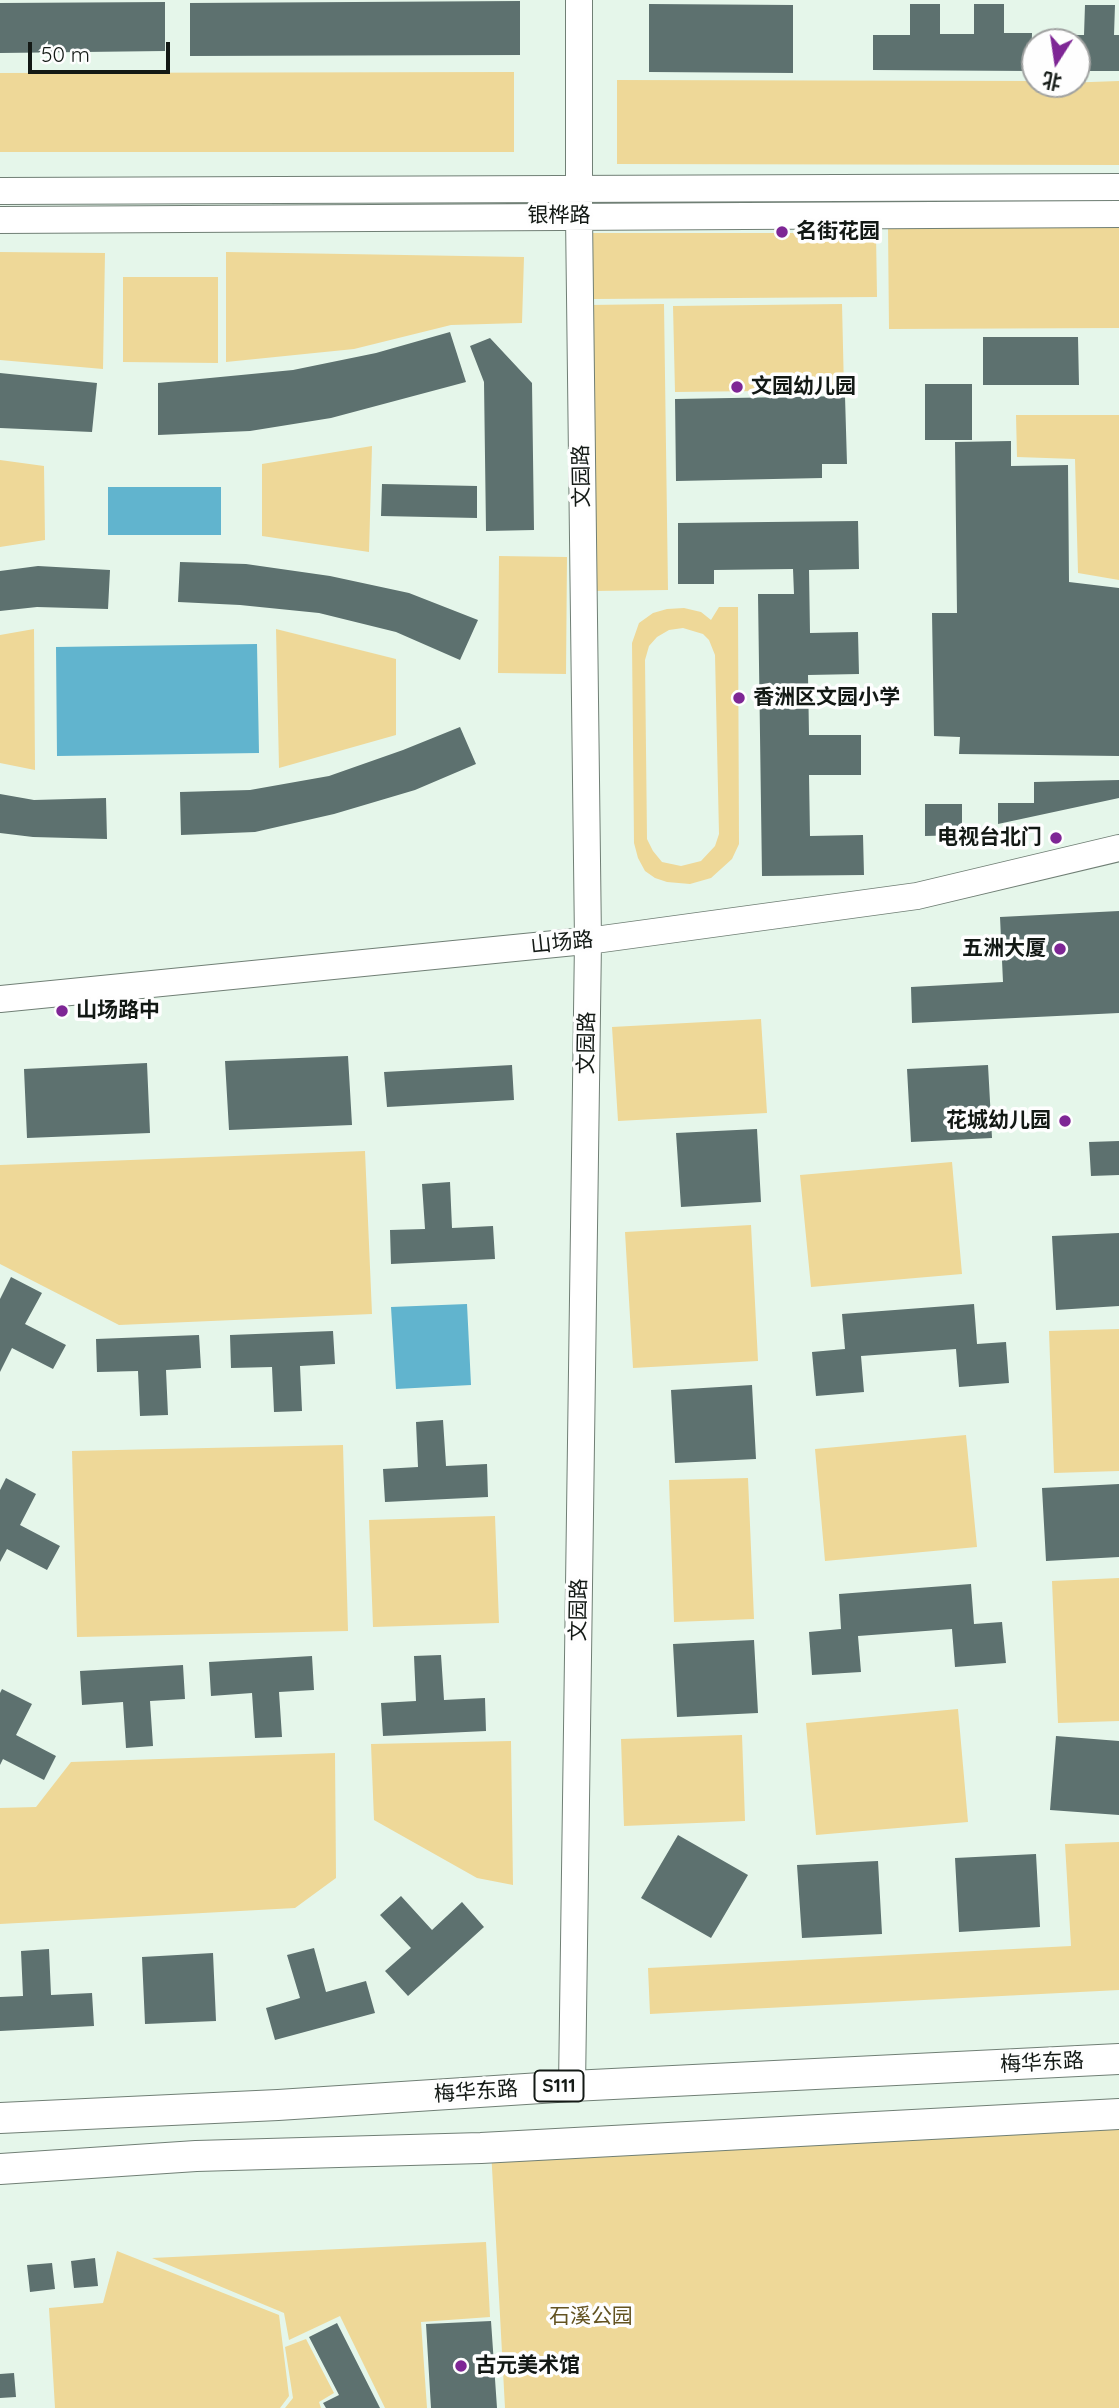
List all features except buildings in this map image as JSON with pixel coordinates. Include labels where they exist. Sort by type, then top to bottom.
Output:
[{"type":"main road","name":"梅华东路","points":[[0,2118],[1119,2059]]},
{"type":"main road","points":[[0,2169],[196,2156],[481,2148],[1119,2114]]},
{"type":"street","name":"文园路","points":[[572,2086],[588,941],[579,0]]},
{"type":"street","name":"银桦路","points":[[0,191],[1119,187]]},
{"type":"street","name":"银桦路","points":[[0,220],[1119,214]]},
{"type":"street","name":"山场路","points":[[0,999],[588,941],[916,895],[1119,848]]},
{"type":"green space","points":[[514,72],[514,152],[0,152],[0,73]]},
{"type":"green space","points":[[617,80],[1021,81],[1021,98],[1091,98],[1091,82],[1119,81],[1119,165],[617,164]]},
{"type":"green space","points":[[1119,225],[1119,328],[889,329],[888,226]]},
{"type":"green space","points":[[591,233],[876,233],[877,297],[593,299]]},
{"type":"green space","points":[[0,252],[105,253],[103,369],[0,360]]},
{"type":"green space","points":[[226,252],[524,257],[522,323],[451,325],[354,349],[226,362]]},
{"type":"green space","points":[[123,277],[218,277],[218,363],[123,362]]},
{"type":"green space","points":[[664,304],[668,590],[593,591],[588,305]]},
{"type":"green space","points":[[842,304],[844,390],[675,392],[673,306]]},
{"type":"green space","points":[[1016,415],[1119,415],[1119,580],[1078,573],[1075,459],[1017,457]]},
{"type":"green space","points":[[372,446],[369,552],[262,536],[262,464]]},
{"type":"green space","points":[[0,460],[44,466],[45,540],[0,547]]},
{"type":"green space","points":[[499,556],[567,557],[566,674],[498,673]]},
{"type":"green space","points":[[719,607],[738,607],[739,844],[732,859],[711,878],[690,884],[667,882],[645,871],[634,843],[632,643],[639,623],[653,613],[684,608],[701,612],[711,620]],"holes":[[[683,628],[703,634],[709,640],[715,655],[719,834],[715,846],[701,861],[681,866],[662,862],[647,839],[645,660],[649,646],[669,630]]]},
{"type":"green space","points":[[34,629],[35,770],[0,763],[0,635]]},
{"type":"green space","points":[[276,629],[396,659],[396,735],[279,768]]},
{"type":"green space","points":[[761,1019],[767,1113],[618,1121],[612,1027]]},
{"type":"green space","points":[[365,1151],[372,1314],[119,1325],[0,1264],[0,1165]]},
{"type":"green space","points":[[952,1162],[962,1274],[811,1287],[800,1175]]},
{"type":"green space","points":[[751,1225],[758,1361],[633,1368],[625,1232]]},
{"type":"green space","points":[[1119,1329],[1119,1471],[1054,1473],[1049,1331]]},
{"type":"green space","points":[[966,1435],[977,1547],[825,1561],[815,1449]]},
{"type":"green space","points":[[343,1445],[348,1631],[77,1637],[72,1451]]},
{"type":"green space","points":[[748,1478],[754,1619],[674,1622],[669,1480]]},
{"type":"green space","points":[[495,1516],[499,1623],[373,1627],[369,1520]]},
{"type":"green space","points":[[1119,1578],[1119,1721],[1058,1723],[1052,1581]]},
{"type":"green space","points":[[958,1709],[968,1822],[816,1835],[806,1723]]},
{"type":"green space","points":[[742,1735],[745,1821],[624,1826],[621,1739]]},
{"type":"green space","points":[[511,1741],[513,1885],[477,1878],[374,1820],[371,1744]]},
{"type":"green space","points":[[335,1753],[336,1878],[295,1908],[0,1924],[0,1808],[36,1807],[71,1762]]},
{"type":"green space","points":[[1119,1842],[1119,1990],[650,2014],[648,1968],[1071,1946],[1065,1844]]},
{"type":"green space","name":"石溪公园","points":[[1119,2114],[1119,2408],[505,2408],[491,2149]]},
{"type":"green space","points":[[486,2242],[490,2317],[421,2322],[427,2408],[385,2408],[340,2316],[289,2340],[284,2313],[152,2258]]},
{"type":"green space","points":[[117,2251],[279,2315],[289,2396],[280,2408],[55,2408],[49,2308],[103,2303]]},
{"type":"green space","points":[[306,2339],[334,2393],[319,2402],[321,2408],[285,2408],[293,2398],[285,2347]]},
{"type":"water","points":[[108,487],[221,487],[221,535],[108,535]]},
{"type":"water","points":[[257,644],[259,753],[57,756],[56,647]]},
{"type":"water","points":[[467,1304],[471,1385],[396,1389],[391,1307]]},
{"type":"place","name":"名街花园","points":[[782,232]]},
{"type":"place","name":"文园幼儿园","points":[[737,387]]},
{"type":"place","name":"香洲区文园小学","points":[[739,698]]},
{"type":"place","name":"电视台北门","points":[[1056,838]]},
{"type":"place","name":"五洲大厦","points":[[1060,949]]},
{"type":"place","name":"山场路中","points":[[62,1011]]},
{"type":"place","name":"花城幼儿园","points":[[1065,1121]]},
{"type":"place","name":"古元美术馆","points":[[461,2366]]}]
